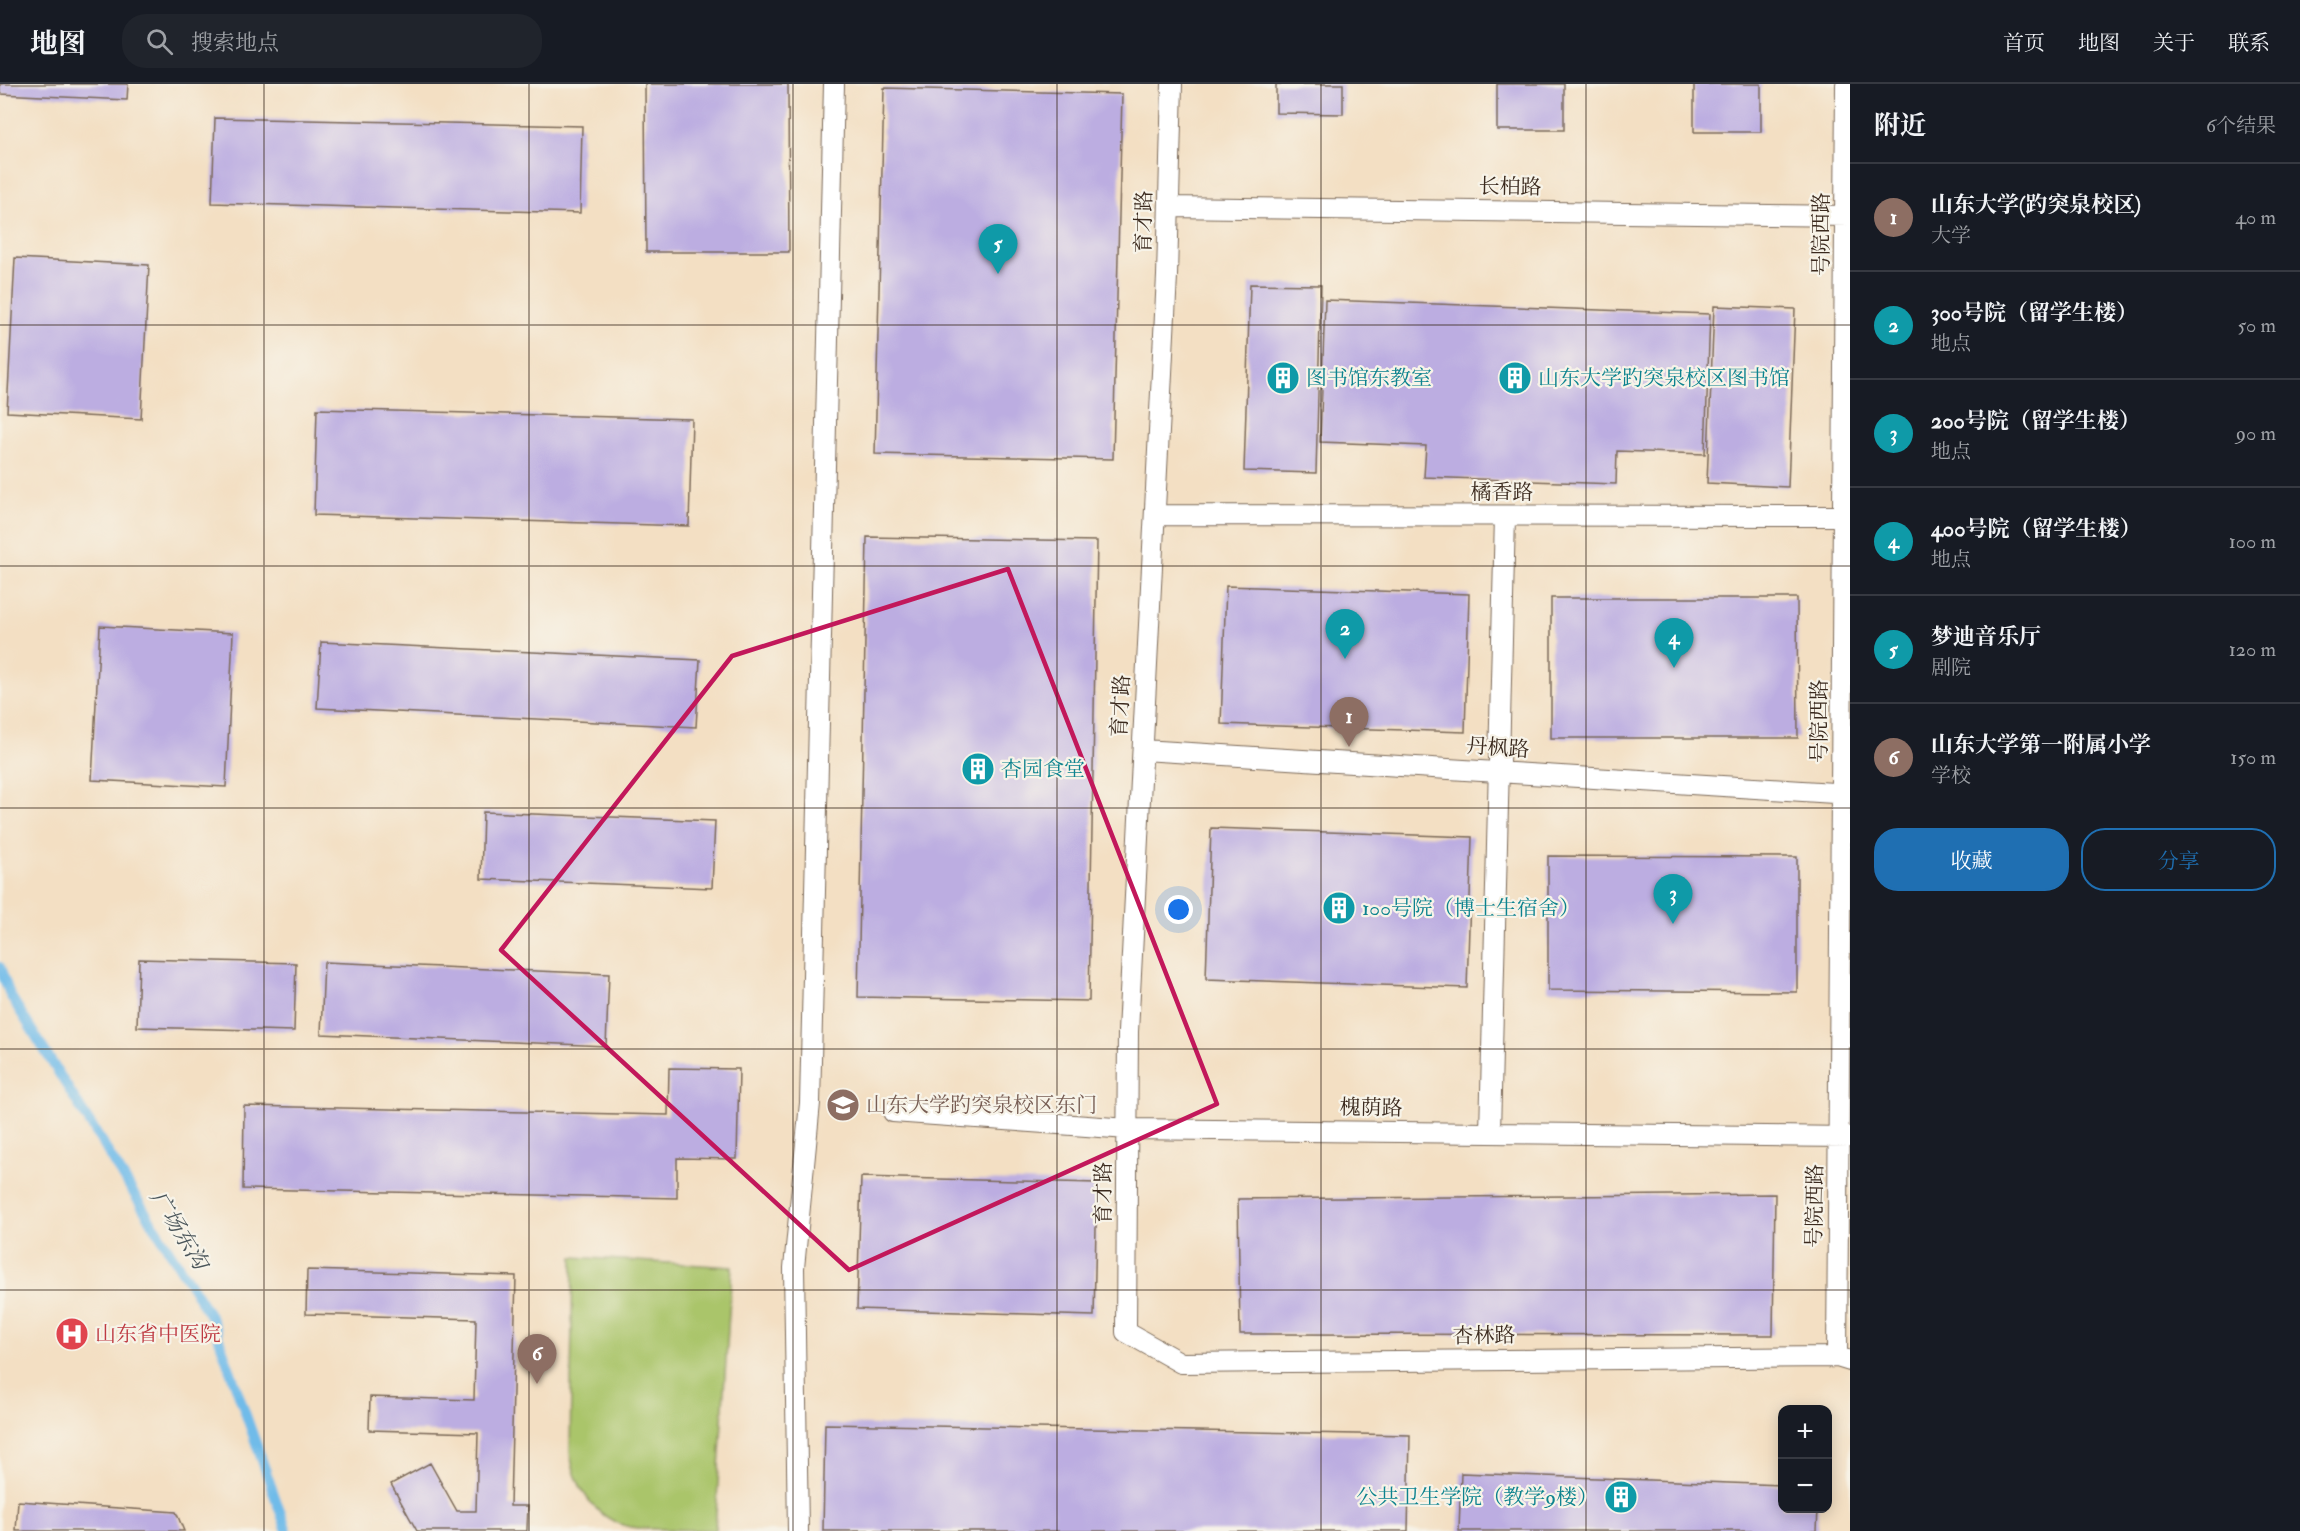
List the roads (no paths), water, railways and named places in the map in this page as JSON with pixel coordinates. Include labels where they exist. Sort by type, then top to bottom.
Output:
[{"type":"lane","points":[[798,1531],[794,1268],[810,1103],[834,84]]},
{"type":"lane","name":"育才路","points":[[1126,1332],[1128,1032],[1155,515],[1172,84]]},
{"type":"lane","name":"号院西路","points":[[1843,1359],[1846,84]]},
{"type":"lane","name":"长柏路","points":[[1168,207],[1847,216]]},
{"type":"lane","name":"橘香路","points":[[1155,515],[1846,516]]},
{"type":"lane","points":[[1490,1133],[1505,516]]},
{"type":"lane","name":"丹枫路","points":[[1143,750],[1846,794]]},
{"type":"lane","name":"槐荫路","points":[[893,1112],[1128,1129],[1845,1137]]},
{"type":"lane","name":"杏林路","points":[[1126,1332],[1181,1363],[1843,1359]]},
{"type":"waterway","name":"广场东沟","points":[[0,967],[10,995],[212,1319],[287,1531]]},
{"type":"place","name":"梦迪音乐厅","points":[[998,274]]},
{"type":"place","name":"图书馆东教室","points":[[1283,378]]},
{"type":"place","name":"山东大学趵突泉校区图书馆","points":[[1515,378]]},
{"type":"place","name":"300号院（留学生楼）","points":[[1345,659]]},
{"type":"place","name":"400号院（留学生楼）","points":[[1674,668]]},
{"type":"place","name":"山东大学(趵突泉校区)","points":[[1349,747]]},
{"type":"place","name":"杏园食堂","points":[[978,769]]},
{"type":"place","name":"100号院（博士生宿舍）","points":[[1339,908]]},
{"type":"place","name":"200号院（留学生楼）","points":[[1673,924]]},
{"type":"place","name":"山东大学趵突泉校区东门","points":[[843,1105]]},
{"type":"place","name":"山东省中医院","points":[[72,1334]]},
{"type":"place","name":"山东大学第一附属小学","points":[[537,1384]]},
{"type":"place","name":"公共卫生学院（教学9楼）","points":[[1621,1497]]}]
